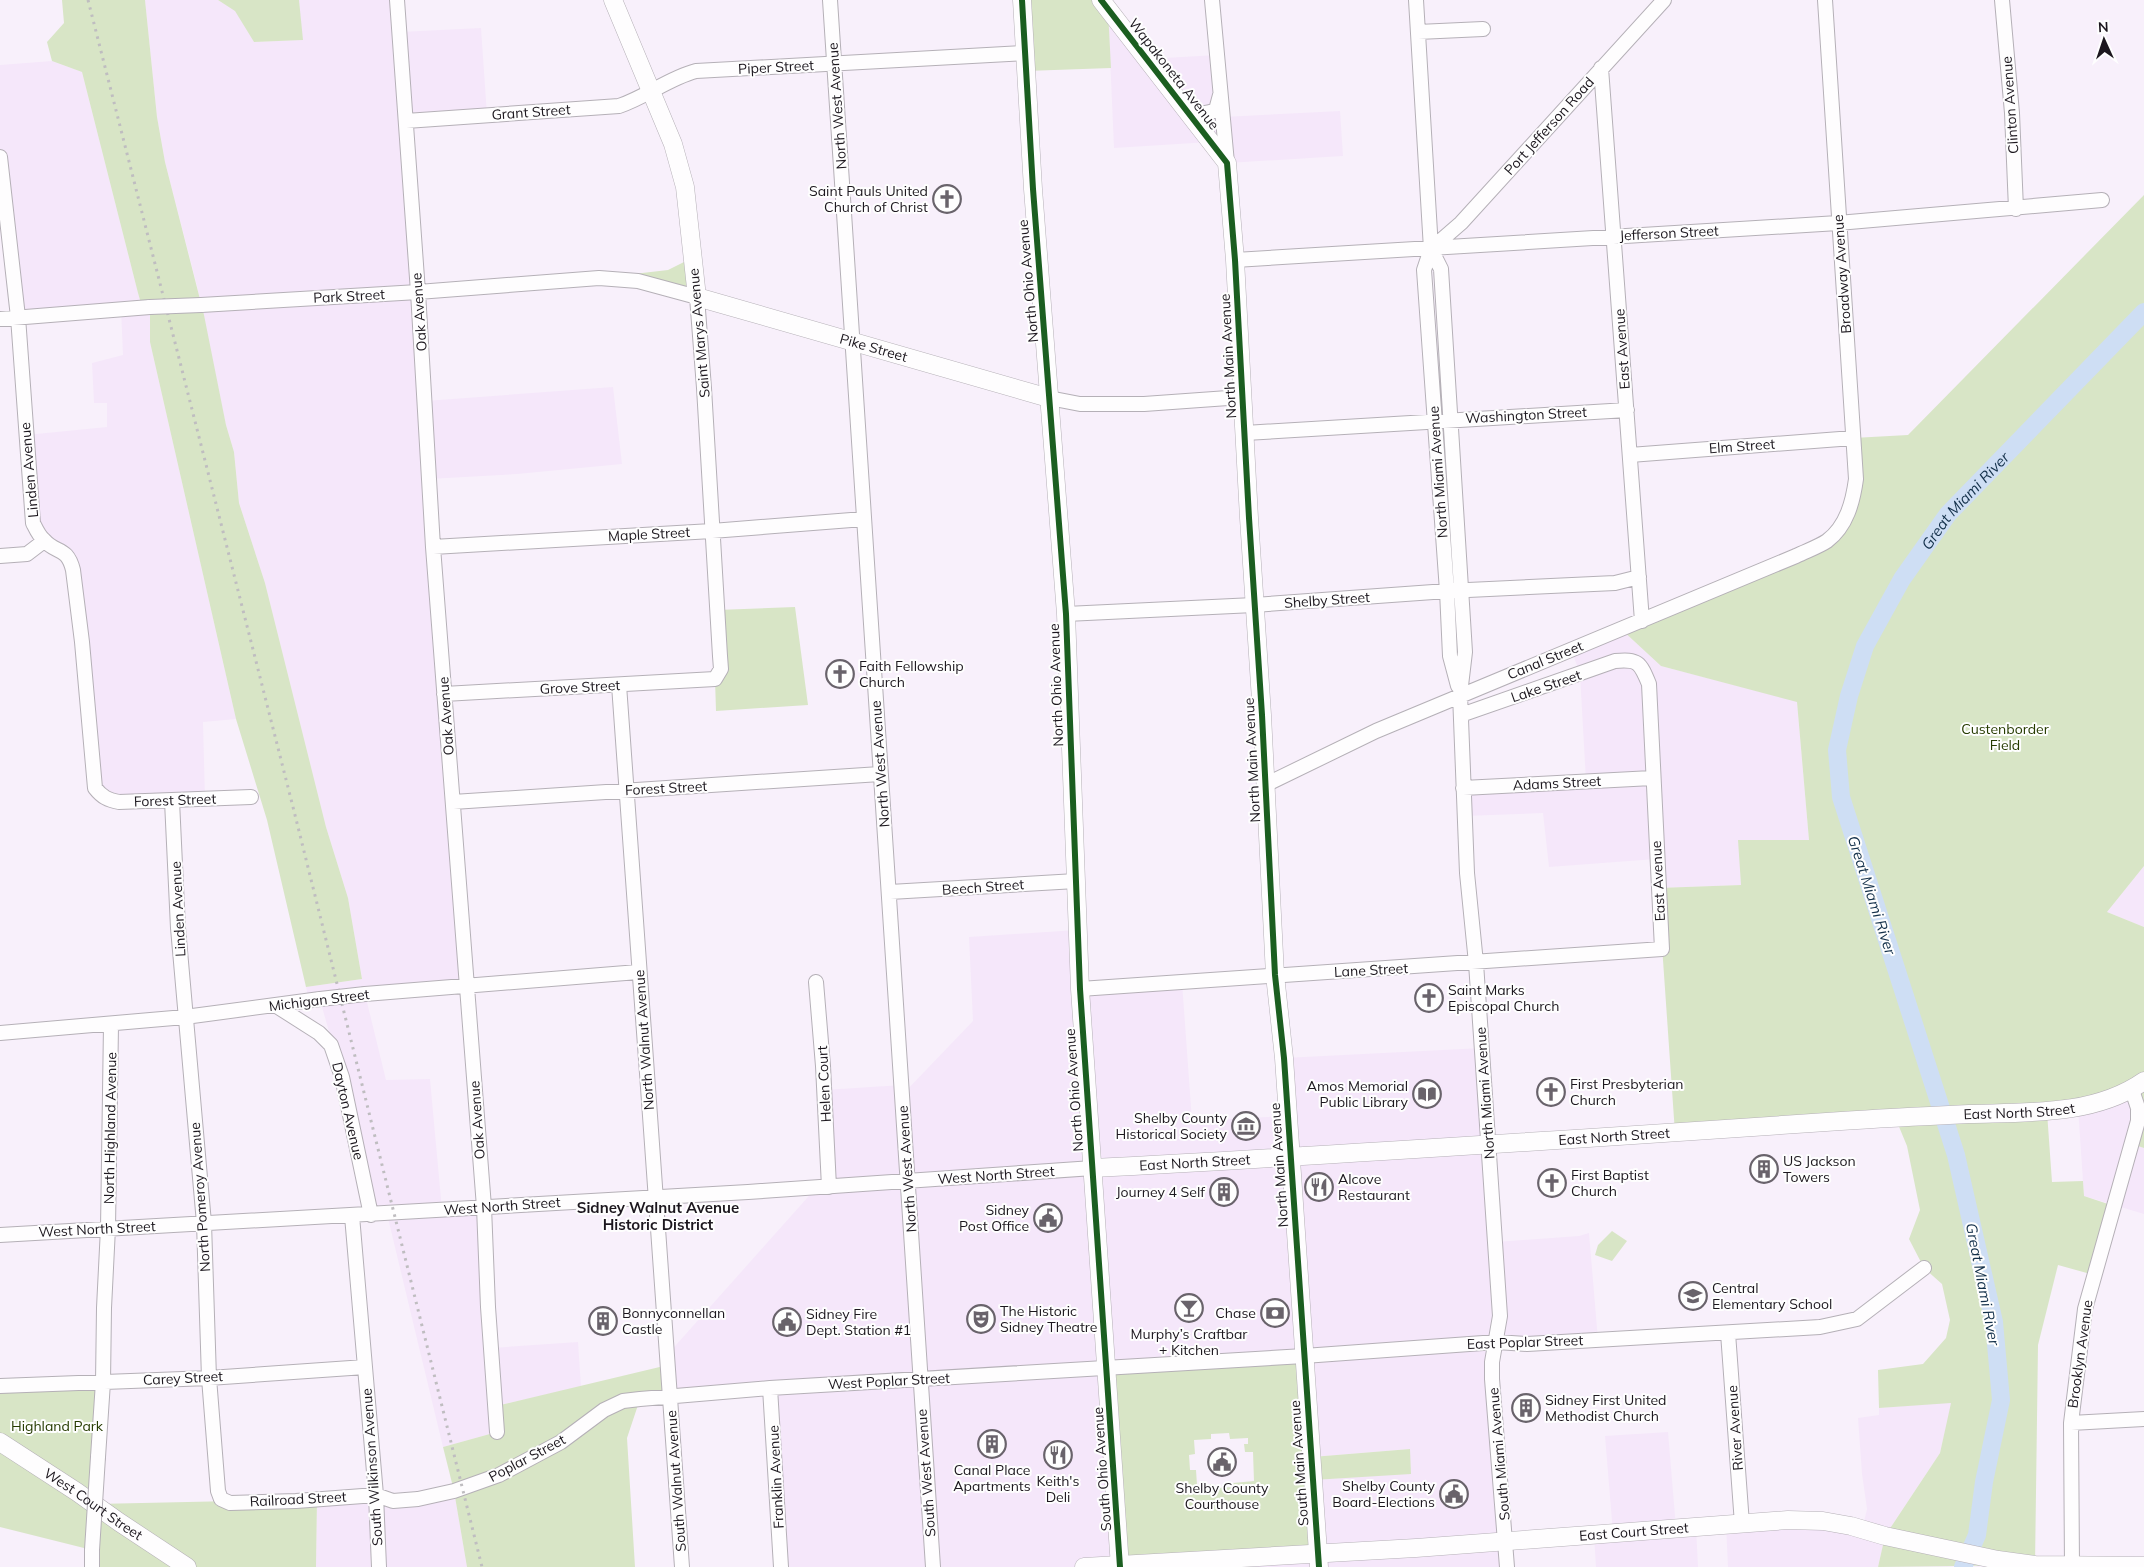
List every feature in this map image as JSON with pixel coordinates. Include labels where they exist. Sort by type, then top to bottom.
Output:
[{"type":"main road","name":"Saint Marys Avenue","points":[[613,0],[674,144],[685,187],[697,297]]},
{"type":"main road","name":"North Ohio Avenue","points":[[1022,0],[1034,198],[1066,614],[1080,989],[1108,1368]]},
{"type":"main road","name":"Wapakoneta Avenue","points":[[1101,0],[1226,163]]},
{"type":"main road","name":"North Main Avenue","points":[[1226,163],[1235,260],[1275,975],[1292,1158],[1304,1356]]},
{"type":"main road","name":"Pike Street","points":[[697,297],[1050,398]]},
{"type":"main road","name":"East North Street","points":[[1093,1168],[1489,1146],[1894,1117],[2047,1111],[2086,1106],[2138,1086]]},
{"type":"main road","name":"South Main Avenue","points":[[1304,1356],[1318,1560]]},
{"type":"main road","name":"South Ohio Avenue","points":[[1108,1368],[1120,1566]]},
{"type":"main road","name":"West Court Street","points":[[0,1442],[187,1567]]},
{"type":"main road","name":"East Court Street","points":[[1084,1567],[1318,1560],[1506,1541],[1788,1520],[1823,1520],[1885,1536],[1998,1560],[2035,1565],[2144,1566]]},
{"type":"street","name":"Oak Avenue","points":[[397,0],[418,292],[433,547],[484,1207],[488,1308],[498,1432]]},
{"type":"street","name":"North West Avenue","points":[[830,0],[880,774],[890,892],[920,1379]]},
{"type":"street","name":"North Main Avenue","points":[[1212,0],[1226,163]]},
{"type":"street","name":"North Miami Avenue","points":[[1416,0],[1431,249],[1424,270],[1450,656],[1460,694]]},
{"type":"street","name":"Port Jefferson Road","points":[[1431,249],[1461,223],[1664,0]]},
{"type":"street","name":"Broadway Avenue","points":[[1825,0],[1856,479],[1853,501],[1843,522],[1828,540]]},
{"type":"street","name":"Clinton Avenue","points":[[2002,0],[2012,113],[2016,209]]},
{"type":"street","points":[[1418,32],[1483,29]]},
{"type":"street","name":"Piper Street","points":[[652,91],[683,74],[696,71],[1025,53]]},
{"type":"street","name":"East Avenue","points":[[1601,68],[1642,621]]},
{"type":"street","name":"Grant Street","points":[[406,121],[619,106],[652,91]]},
{"type":"street","points":[[1185,108],[1198,114],[1207,114],[1216,110],[1220,95]]},
{"type":"street","name":"Linden Avenue","points":[[0,157],[18,318],[33,523],[44,541]]},
{"type":"street","name":"Jefferson Street","points":[[1235,260],[1838,223],[2016,209],[2102,200]]},
{"type":"street","name":"North Miami Avenue","points":[[1431,249],[1441,269],[1462,590],[1465,652],[1460,694],[1463,788],[1467,872],[1476,963],[1500,1316],[1497,1342]]},
{"type":"street","name":"Park Street","points":[[0,319],[150,307],[418,292],[599,278],[638,282],[697,297]]},
{"type":"street","name":"Saint Marys Avenue","points":[[697,297],[721,669],[715,679]]},
{"type":"street","points":[[1050,398],[1089,404],[1144,404],[1242,397]]},
{"type":"street","name":"Washington Street","points":[[1245,433],[1434,420],[1627,410]]},
{"type":"street","name":"Elm Street","points":[[1630,455],[1853,438]]},
{"type":"street","name":"Maple Street","points":[[433,547],[712,531],[864,518]]},
{"type":"street","name":"Canal Street","points":[[1265,785],[1376,731],[1460,694],[1642,621],[1796,556],[1828,540]]},
{"type":"street","points":[[0,556],[27,554],[44,541]]},
{"type":"street","name":"Forest Street","points":[[44,541],[62,550],[71,561],[73,570],[82,642],[93,774],[95,788],[100,795],[108,800],[119,802],[252,798]]},
{"type":"street","name":"Shelby Street","points":[[1066,614],[1254,605],[1462,590],[1588,585],[1615,583],[1639,577]]},
{"type":"street","name":"East Avenue","points":[[1632,659],[1642,666],[1649,684],[1652,778],[1662,949]]},
{"type":"street","name":"Lake Street","points":[[1461,716],[1614,661],[1632,659]]},
{"type":"street","name":"Grove Street","points":[[444,694],[715,679]]},
{"type":"street","name":"North Walnut Avenue","points":[[619,685],[638,972],[671,1394]]},
{"type":"street","name":"Forest Street","points":[[452,802],[880,774]]},
{"type":"street","name":"Adams Street","points":[[1463,788],[1652,778]]},
{"type":"street","name":"Linden Avenue","points":[[172,801],[178,928],[185,1017]]},
{"type":"street","name":"Beech Street","points":[[890,892],[1076,881]]},
{"type":"street","name":"Lane Street","points":[[1080,989],[1662,949]]},
{"type":"street","name":"Michigan Street","points":[[0,1033],[185,1017],[365,994],[638,972]]},
{"type":"street","name":"Helen Court","points":[[816,982],[823,1066],[829,1186]]},
{"type":"street","name":"Dayton Avenue","points":[[275,1005],[319,1033],[331,1045],[342,1077],[371,1215]]},
{"type":"street","name":"North Pomeroy Avenue","points":[[185,1017],[204,1222],[209,1378],[218,1491],[221,1498]]},
{"type":"street","name":"North Highland Avenue","points":[[92,1567],[103,1382],[112,1107],[111,1024]]},
{"type":"street","name":"Brooklyn Avenue","points":[[2072,1566],[2071,1423],[2084,1309],[2138,1121],[2138,1086]]},
{"type":"street","name":"West North Street","points":[[0,1235],[204,1222],[371,1215],[1093,1168]]},
{"type":"street","name":"South Wilkinson Avenue","points":[[352,1216],[376,1495],[379,1567]]},
{"type":"street","name":"East Poplar Street","points":[[1108,1368],[1497,1342],[1527,1344],[1820,1327],[1857,1319],[1924,1268]]},
{"type":"street","name":"River Avenue","points":[[1728,1333],[1742,1524]]},
{"type":"street","name":"South Miami Avenue","points":[[1497,1342],[1492,1362],[1492,1379],[1507,1567]]},
{"type":"street","name":"Carey Street","points":[[0,1386],[209,1378],[365,1367]]},
{"type":"street","name":"West Poplar Street","points":[[671,1394],[1108,1368]]},
{"type":"street","name":"South West Avenue","points":[[920,1379],[933,1567]]},
{"type":"street","name":"Franklin Avenue","points":[[770,1388],[781,1567]]},
{"type":"street","name":"Poplar Street","points":[[376,1495],[393,1502],[418,1499],[463,1488],[499,1475],[553,1446],[604,1410],[623,1401],[671,1394]]},
{"type":"street","name":"South Walnut Avenue","points":[[671,1394],[682,1567]]},
{"type":"street","points":[[2071,1423],[2144,1419]]},
{"type":"street","name":"Railroad Street","points":[[221,1498],[230,1503],[376,1495]]},
{"type":"shaded area","points":[[145,0],[218,0],[235,10],[254,42],[302,40],[299,0],[397,0],[400,32],[481,28],[487,115],[406,121],[425,401],[613,387],[622,464],[517,474],[429,479],[467,985],[365,994],[386,1080],[430,1079],[442,1210],[484,1207],[491,1348],[578,1342],[581,1387],[496,1406],[497,1432],[443,1447],[387,1214],[371,1215],[342,1077],[320,1000],[309,1001],[306,987],[362,979],[348,898],[326,827],[265,583],[239,503],[234,452],[226,425],[197,286],[165,162],[157,117]]},
{"type":"shaded area","points":[[1108,10],[1147,59],[1217,55],[1223,117],[1340,111],[1343,156],[1227,163],[1210,142],[1114,148]]},
{"type":"shaded area","points":[[52,61],[82,72],[142,307],[150,307],[150,342],[236,719],[203,722],[205,799],[100,795],[73,570],[33,523],[26,435],[107,427],[107,403],[94,403],[92,363],[123,355],[121,309],[18,317],[0,157],[0,65]]},
{"type":"shaded area","points":[[1621,629],[1661,666],[1797,701],[1809,840],[1739,840],[1741,885],[1658,888],[1656,859],[1549,867],[1543,813],[1464,816],[1463,788],[1586,781],[1580,674],[1571,649]]},
{"type":"shaded area","points":[[2144,866],[2144,927],[2107,912]]},
{"type":"shaded area","points":[[1077,930],[1080,989],[1182,982],[1192,1121],[1288,1116],[1284,1058],[1482,1048],[1496,1242],[1579,1236],[1589,1233],[1598,1340],[1497,1342],[1507,1567],[781,1567],[770,1388],[671,1395],[668,1354],[816,1188],[829,1186],[824,1090],[902,1085],[903,1094],[973,1021],[969,937]],"holes":[[[1108,1369],[1312,1457],[1409,1449],[1411,1473],[1313,1480],[1120,1564]]]},
{"type":"shaded area","points":[[2132,1090],[2132,1144],[2144,1148],[2144,1214],[2084,1196],[2078,1107]]},
{"type":"shaded area","points":[[1952,1402],[1940,1453],[1885,1536],[1878,1567],[1728,1567],[1726,1525],[1862,1529],[1867,1509],[1862,1474],[1858,1418],[1879,1415],[1879,1408]]},
{"type":"shaded area","points":[[1668,1432],[1676,1528],[1696,1527],[1698,1567],[1596,1567],[1594,1535],[1613,1533],[1605,1436]]},
{"type":"shaded area","points":[[454,1491],[467,1567],[316,1567],[317,1499],[393,1501]]},
{"type":"green space","points":[[62,0],[145,0],[157,117],[165,162],[204,315],[226,425],[234,452],[239,503],[265,583],[326,827],[348,898],[362,979],[306,987],[267,820],[236,719],[150,342],[150,307],[142,307],[82,72],[52,61],[47,42],[64,23]]},
{"type":"green space","points":[[218,0],[299,0],[303,40],[254,42],[235,11]]},
{"type":"green space","points":[[1022,0],[1101,0],[1108,10],[1111,68],[1026,71]]},
{"type":"green space","name":"Custenborder Field","points":[[2144,195],[2144,866],[2107,912],[2144,927],[2144,1148],[2132,1144],[2132,1090],[2047,1112],[2052,1182],[2083,1181],[2084,1196],[2114,1206],[2094,1275],[2058,1265],[2038,1345],[2035,1565],[1878,1567],[1885,1536],[1940,1453],[1951,1403],[1879,1408],[1878,1370],[1923,1364],[1946,1338],[1950,1320],[1942,1284],[1924,1268],[1909,1239],[1920,1210],[1907,1146],[1895,1117],[1675,1133],[1658,888],[1741,885],[1738,840],[1809,840],[1797,702],[1661,666],[1621,629],[1828,540],[1853,501],[1853,438],[1908,435]]},
{"type":"green space","points":[[692,248],[697,297],[599,278],[668,270],[684,262]]},
{"type":"green space","points":[[795,607],[808,705],[716,711],[717,610]]},
{"type":"green space","points":[[1612,1231],[1627,1241],[1612,1261],[1595,1255],[1598,1245]]},
{"type":"green space","points":[[1304,1356],[1312,1457],[1410,1449],[1411,1474],[1313,1480],[1318,1553],[1120,1564],[1108,1369]],"holes":[[[1229,1433],[1230,1439],[1248,1438],[1248,1444],[1244,1444],[1245,1452],[1253,1452],[1254,1481],[1233,1483],[1233,1487],[1215,1488],[1214,1484],[1197,1485],[1196,1470],[1190,1470],[1189,1455],[1195,1454],[1194,1440],[1211,1439],[1211,1434]]]},
{"type":"green space","points":[[668,1365],[671,1395],[640,1399],[627,1438],[635,1567],[467,1567],[454,1491],[443,1447],[497,1432],[496,1406]]},
{"type":"green space","name":"Highland Park","points":[[103,1382],[96,1504],[317,1499],[316,1567],[92,1567],[92,1550],[0,1527],[0,1386]]},
{"type":"waterway","name":"Great Miami River","points":[[1963,1567],[1977,1535],[1984,1482],[2001,1400],[1994,1322],[1956,1155],[1841,797],[1837,750],[1849,696],[1865,646],[1902,579],[1948,514],[2144,312]]},
{"type":"railway","points":[[88,0],[293,807],[482,1567]]},
{"type":"cycle path","points":[[1022,0],[1033,189],[1066,614],[1080,989],[1120,1567]]},
{"type":"cycle path","points":[[1101,0],[1227,163],[1235,260],[1262,715],[1275,975],[1284,1058],[1319,1567]]},
{"type":"place","name":"Saint Pauls United Church of Christ","points":[[947,199]]},
{"type":"place","name":"Faith Fellowship Church","points":[[840,674]]},
{"type":"place","name":"Saint Marks Episcopal Church","points":[[1429,998]]},
{"type":"place","name":"First Presbyterian Church","points":[[1551,1092]]},
{"type":"place","name":"Amos Memorial Public Library","points":[[1427,1094]]},
{"type":"place","name":"Shelby County Historical Society","points":[[1246,1126]]},
{"type":"place","name":"US Jackson Towers","points":[[1764,1169]]},
{"type":"place","name":"First Baptist Church","points":[[1552,1183]]},
{"type":"place","name":"Alcove Restaurant","points":[[1319,1187]]},
{"type":"place","name":"Journey 4 Self","points":[[1224,1192]]},
{"type":"place","name":"Sidney Post Office","points":[[1048,1218]]},
{"type":"place","name":"Central Elementary School","points":[[1693,1296]]},
{"type":"place","name":"Murphy’s Craftbar + Kitchen","points":[[1189,1308]]},
{"type":"place","name":"Chase","points":[[1275,1313]]},
{"type":"place","name":"The Historic Sidney Theatre","points":[[981,1319]]},
{"type":"place","name":"Bonnyconnellan Castle","points":[[603,1321]]},
{"type":"place","name":"Sidney Fire Dept. Station #1","points":[[787,1322]]},
{"type":"place","name":"Sidney First United Methodist Church","points":[[1526,1408]]},
{"type":"place","name":"Canal Place Apartments","points":[[992,1444]]},
{"type":"place","name":"Keith's Deli","points":[[1058,1455]]},
{"type":"place","name":"Shelby County Courthouse","points":[[1222,1462]]},
{"type":"place","name":"Shelby County Board-Elections","points":[[1454,1494]]},
{"type":"district","name":"Sidney Walnut Avenue Historic District","points":[[658,1216]]}]
